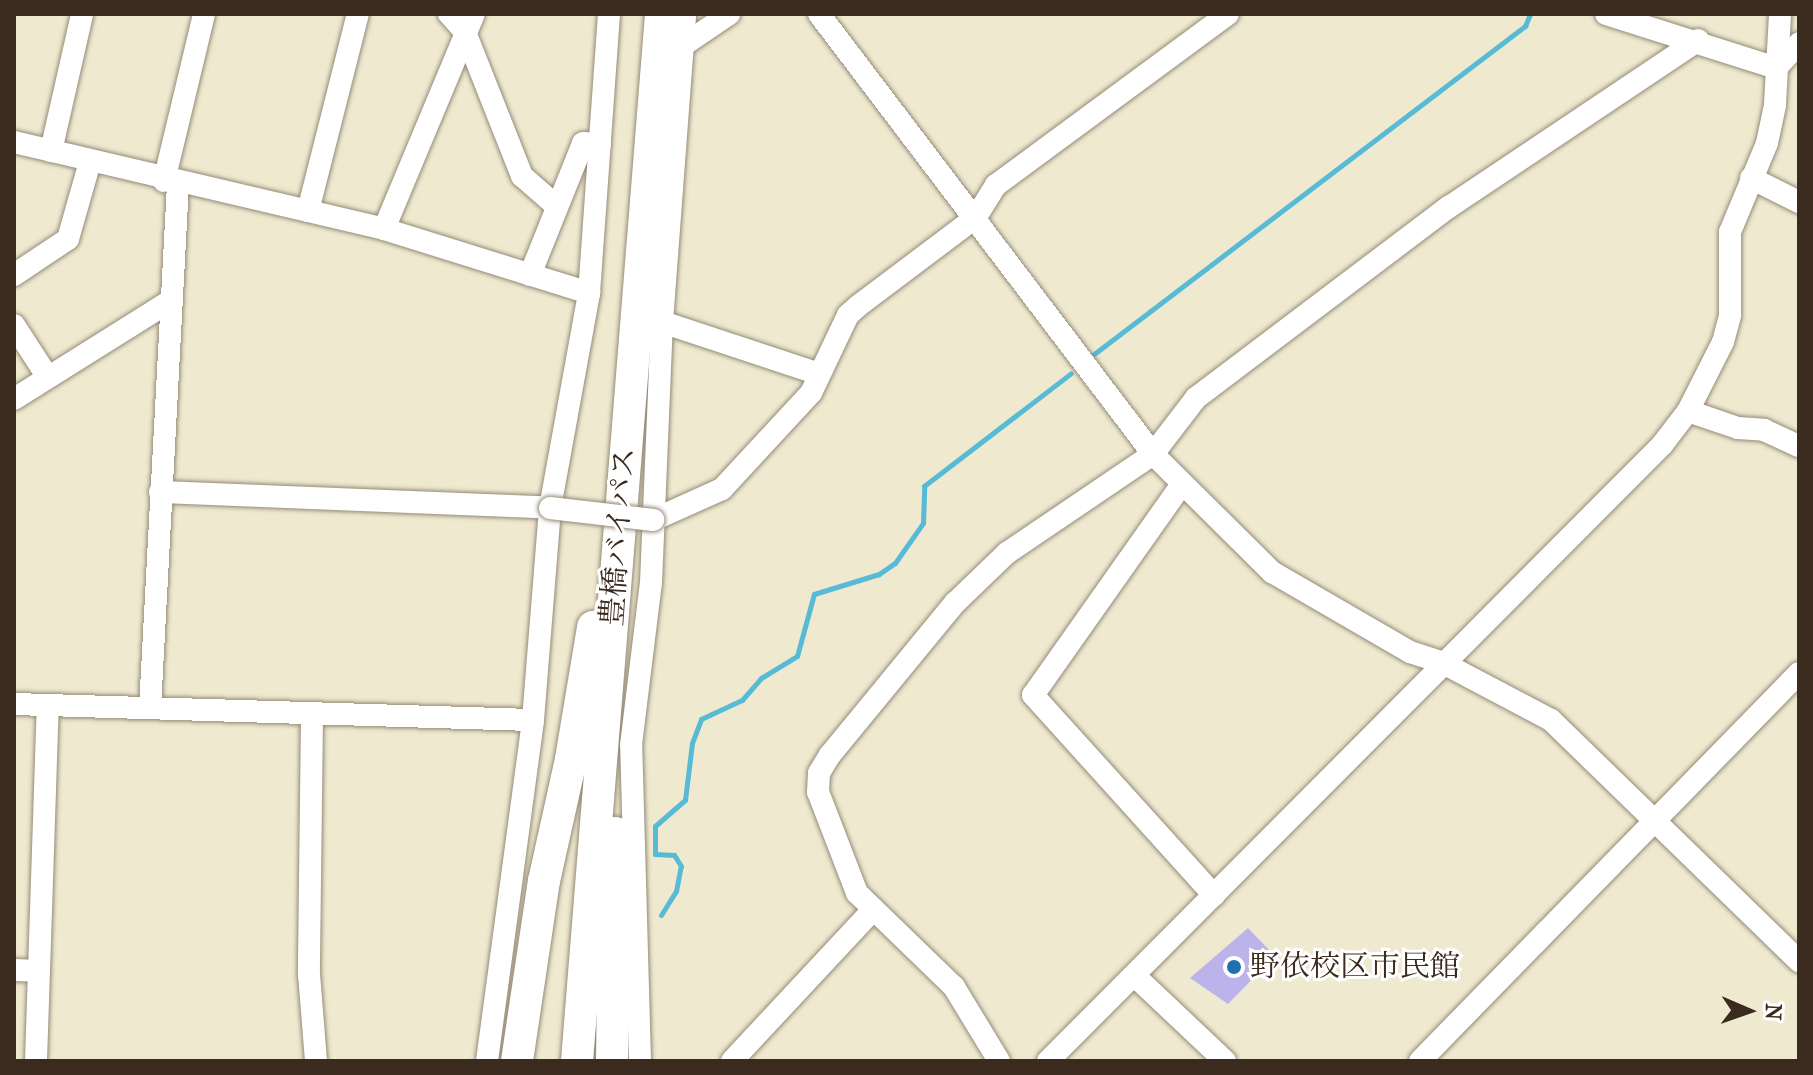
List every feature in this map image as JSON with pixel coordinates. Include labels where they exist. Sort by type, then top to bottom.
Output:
[{"type":"highway","name":"豊橋バイパス","points":[[577,1061],[661,14]]},
{"type":"highway","points":[[517,1061],[544,881],[571,759],[603,544],[624,465]]},
{"type":"highway","points":[[612,1061],[615,590]]},
{"type":"street","points":[[51,151],[82,14]]},
{"type":"street","points":[[150,708],[172,300],[171,182],[204,14]]},
{"type":"street","points":[[308,211],[358,14]]},
{"type":"street","points":[[449,14],[470,23],[522,176],[554,204]]},
{"type":"street","points":[[487,1061],[533,720],[550,508],[589,293],[609,14]]},
{"type":"street","points":[[640,1061],[631,745],[653,520],[662,322],[685,14]]},
{"type":"street","points":[[682,46],[729,14]]},
{"type":"street","points":[[819,14],[1153,454],[1272,572],[1397,645],[1441,662],[1551,720],[1799,961]]},
{"type":"street","points":[[160,492],[550,508],[653,520],[722,489],[811,393],[848,315],[976,217],[996,185],[1228,14]]},
{"type":"street","points":[[1606,14],[1698,40],[1776,68]]},
{"type":"street","points":[[1048,1061],[1441,662],[1662,445],[1688,411],[1723,342],[1730,315],[1730,232],[1767,143],[1780,14]]},
{"type":"street","points":[[384,229],[470,23]]},
{"type":"street","points":[[999,1061],[954,987],[871,912],[857,893],[818,792],[819,773],[830,755],[955,603],[1007,553],[1153,454],[1196,398],[1449,207],[1698,40]]},
{"type":"street","points":[[1776,68],[1799,43]]},
{"type":"street","points":[[14,142],[171,182],[384,229],[589,293]]},
{"type":"street","points":[[530,275],[554,204],[583,143],[600,144]]},
{"type":"street","points":[[14,275],[68,239],[90,162]]},
{"type":"street","points":[[1751,178],[1799,202]]},
{"type":"street","points":[[14,399],[172,300]]},
{"type":"street","points":[[662,322],[819,374]]},
{"type":"street","points":[[14,325],[47,376]]},
{"type":"street","points":[[1688,411],[1738,428],[1764,430],[1799,446]]},
{"type":"street","points":[[1182,484],[1033,695],[1214,895]]},
{"type":"street","points":[[1420,1061],[1797,675]]},
{"type":"street","points":[[14,704],[312,716],[533,720]]},
{"type":"street","points":[[36,1061],[48,706]]},
{"type":"street","points":[[312,716],[309,974],[316,1061]]},
{"type":"street","points":[[732,1061],[871,912]]},
{"type":"street","points":[[14,970],[39,971]]},
{"type":"street","points":[[1135,976],[1225,1061]]},
{"type":"building","name":"野依校区市民館","points":[[1248,928],[1275,956],[1228,1004],[1190,978]]},
{"type":"waterway","points":[[1094,354],[1525,26],[1530,14]]},
{"type":"waterway","points":[[661,915],[676,891],[681,866],[674,855],[655,854],[655,826],[685,800],[692,743],[701,719],[742,700],[761,678],[797,656],[814,594],[879,574],[895,563],[923,523],[924,486],[1071,373]]},
{"type":"place","name":"野依校区市民館","points":[[1234,967]]}]
